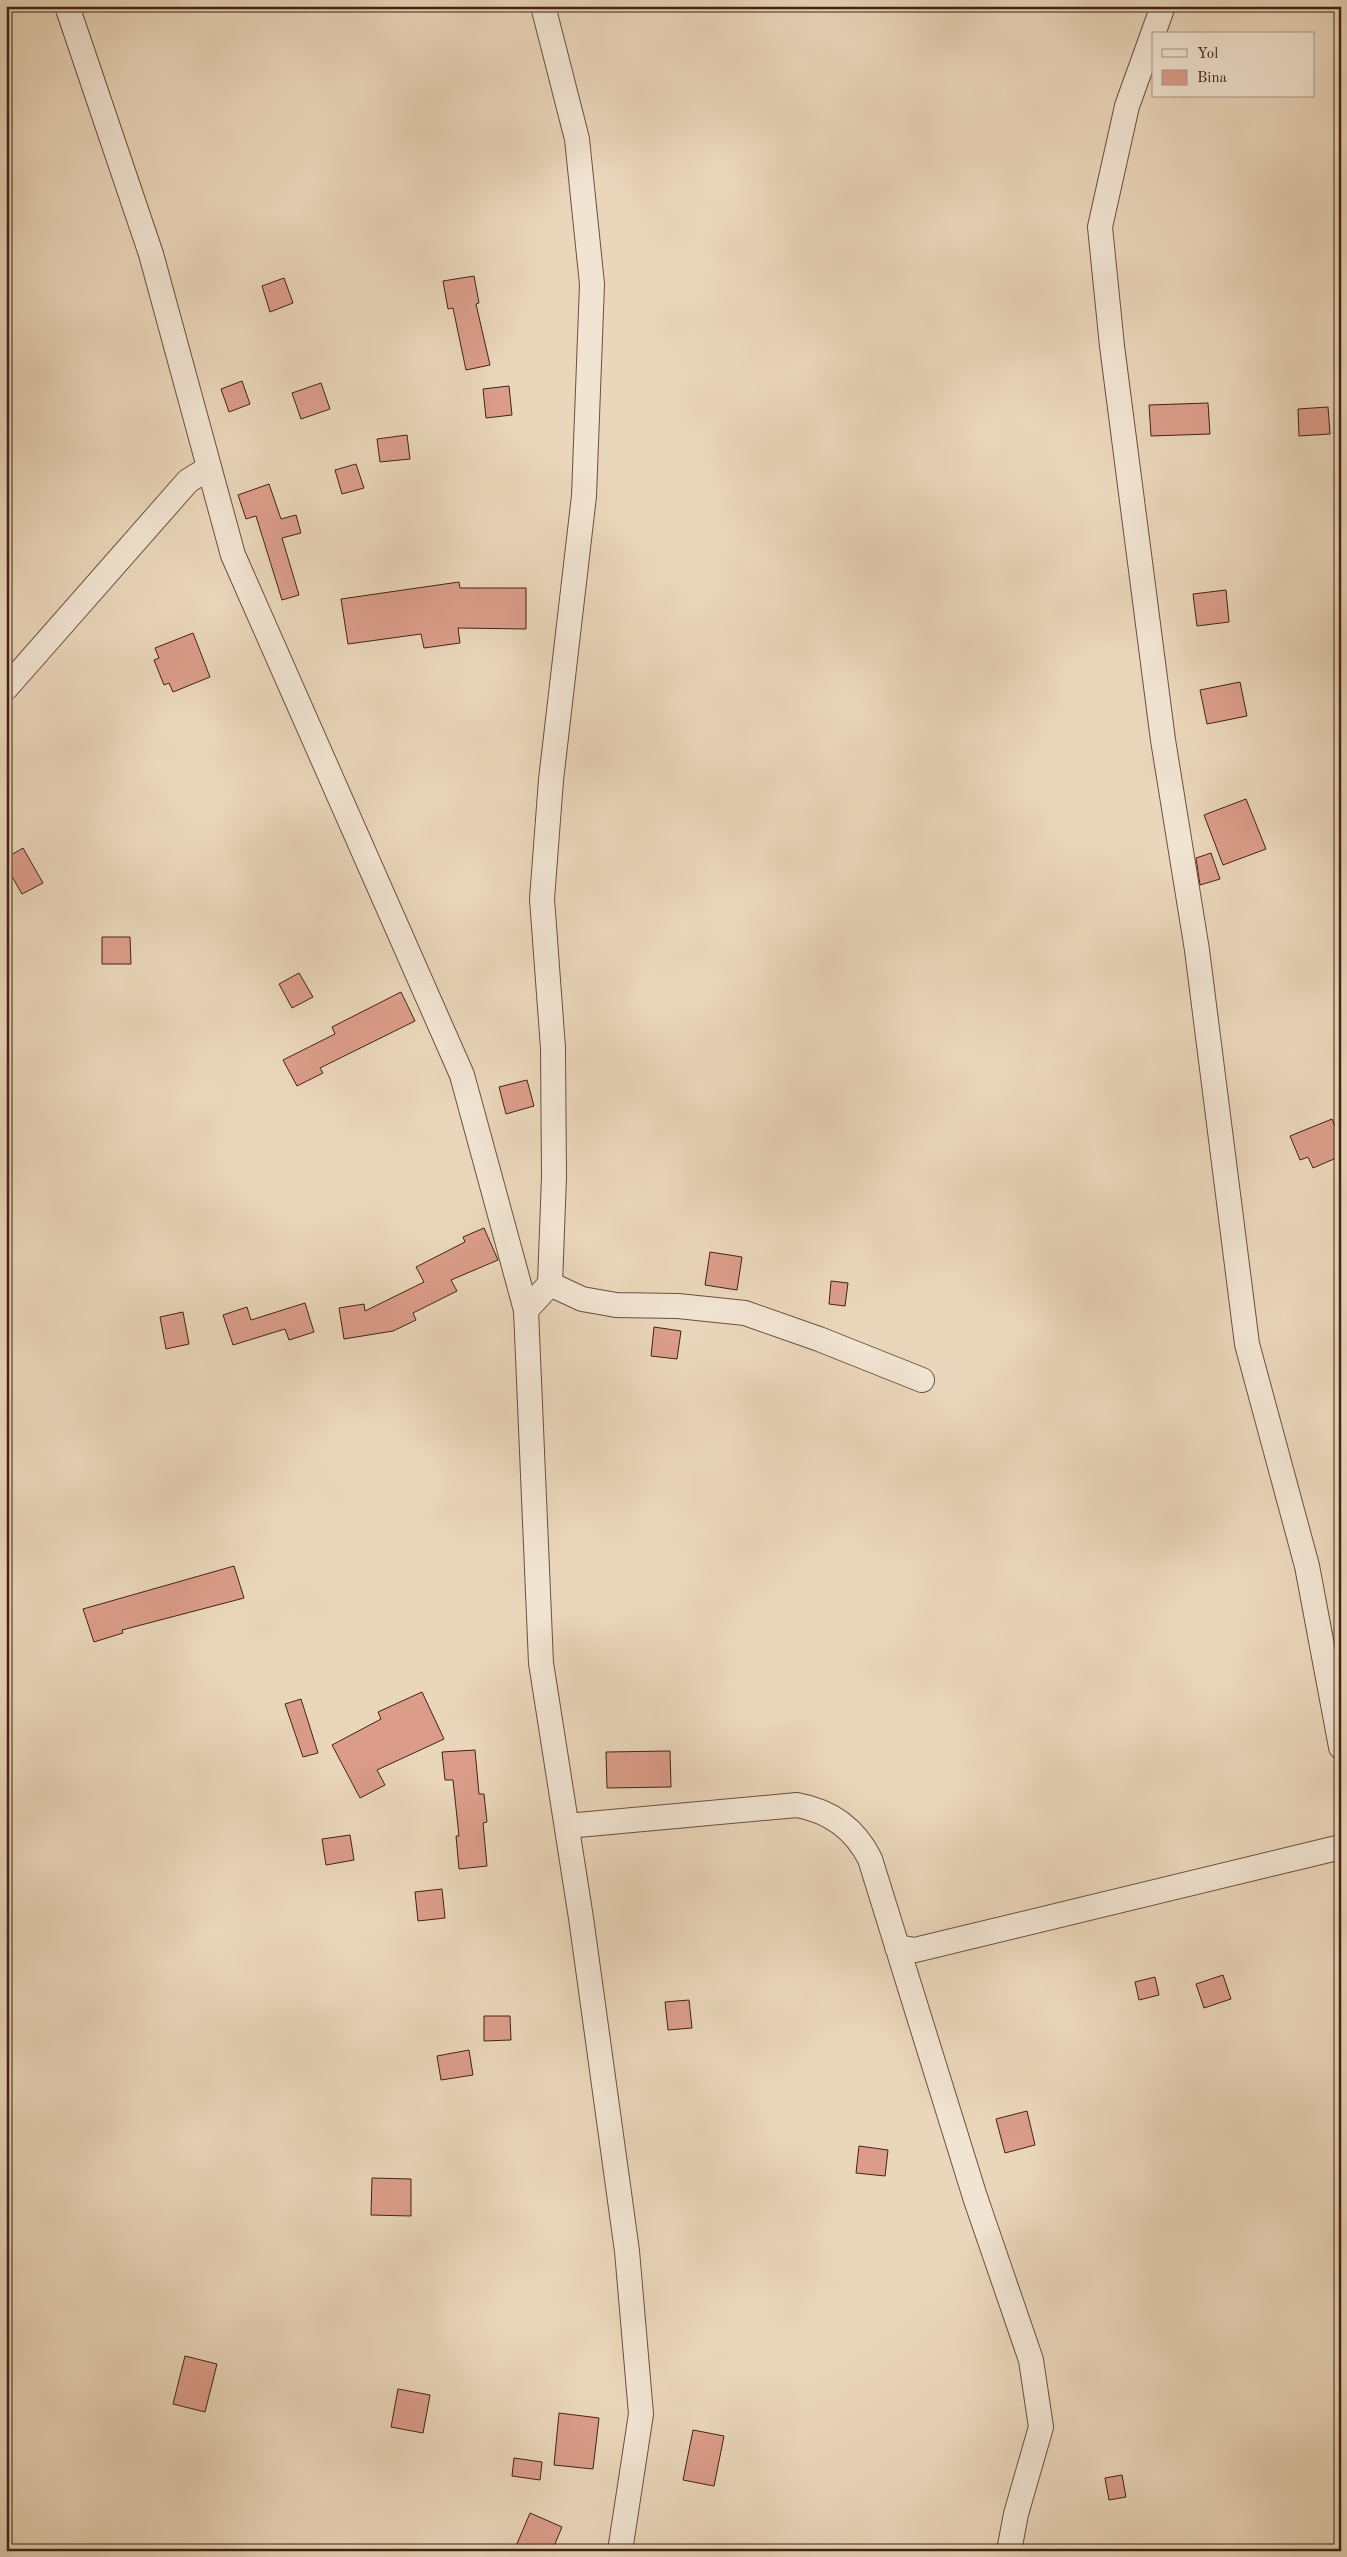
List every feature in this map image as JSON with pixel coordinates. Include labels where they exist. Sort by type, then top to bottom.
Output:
[{"type":"street","points":[[67,6],[151,254],[233,555],[462,1075],[526,1310],[541,1663],[567,1826],[627,2251],[641,2414],[620,2551]]},
{"type":"street","points":[[526,1310],[550,1284],[554,1177],[553,1048],[542,899],[551,780],[584,496],[592,284],[576,139],[543,6]]},
{"type":"street","points":[[1154,32],[1163,6]]},
{"type":"street","points":[[1152,37],[1127,106],[1100,227],[1112,346],[1163,740],[1197,950],[1247,1344],[1307,1566],[1341,1747]]},
{"type":"street","points":[[6,688],[188,482],[209,468]]},
{"type":"street","points":[[550,1284],[582,1298],[616,1305],[678,1306],[745,1313],[819,1339],[922,1380]]},
{"type":"street","points":[[567,1826],[796,1805],[821,1811],[844,1824],[864,1846],[870,1859],[975,2197],[1030,2360],[1040,2427],[1016,2514],[1009,2551]]},
{"type":"street","points":[[897,1947],[916,1950],[1341,1847]]},
{"type":"building","points":[[474,276],[479,303],[476,304],[490,365],[466,370],[453,308],[448,309],[443,281]]},
{"type":"building","points":[[284,278],[293,303],[270,312],[262,286]]},
{"type":"building","points":[[242,381],[250,404],[229,412],[221,389]]},
{"type":"building","points":[[321,383],[330,409],[301,419],[292,393]]},
{"type":"building","points":[[509,386],[512,415],[486,418],[483,389]]},
{"type":"building","points":[[1208,403],[1210,434],[1151,436],[1149,405]]},
{"type":"building","points":[[1328,407],[1330,434],[1299,436],[1298,409]]},
{"type":"building","points":[[407,435],[410,459],[380,462],[377,439]]},
{"type":"building","points":[[356,464],[364,488],[342,494],[335,470]]},
{"type":"building","points":[[269,484],[281,519],[296,515],[301,533],[282,538],[299,595],[282,600],[256,516],[246,519],[238,495]]},
{"type":"building","points":[[459,582],[460,588],[526,588],[526,629],[458,628],[460,643],[424,648],[421,634],[348,644],[341,599]]},
{"type":"building","points":[[1226,590],[1229,622],[1197,626],[1193,594]]},
{"type":"building","points":[[193,633],[210,677],[173,692],[169,683],[164,685],[154,660],[159,658],[155,648]]},
{"type":"building","points":[[1240,682],[1247,716],[1207,724],[1200,690]]},
{"type":"building","points":[[1246,799],[1266,849],[1223,865],[1204,815]]},
{"type":"building","points":[[23,848],[43,883],[22,894],[6,866],[6,858]]},
{"type":"building","points":[[1211,853],[1220,879],[1200,885],[1196,858]]},
{"type":"building","points":[[102,937],[130,937],[131,964],[102,964]]},
{"type":"building","points":[[299,973],[313,997],[292,1008],[279,984]]},
{"type":"building","points":[[401,992],[415,1021],[320,1068],[323,1073],[297,1086],[283,1060],[335,1034],[332,1027]]},
{"type":"building","points":[[527,1080],[534,1106],[506,1114],[499,1087]]},
{"type":"building","points":[[1332,1119],[1341,1140],[1341,1156],[1313,1168],[1308,1157],[1300,1160],[1290,1136]]},
{"type":"building","points":[[484,1228],[498,1260],[451,1280],[457,1291],[413,1313],[416,1320],[393,1331],[344,1339],[339,1308],[364,1304],[365,1311],[424,1282],[416,1267],[465,1242],[463,1237]]},
{"type":"building","points":[[710,1252],[742,1257],[737,1290],[705,1285]]},
{"type":"building","points":[[831,1281],[848,1283],[845,1306],[829,1304]]},
{"type":"building","points":[[305,1303],[314,1332],[289,1340],[285,1329],[233,1345],[223,1315],[247,1307],[251,1320]]},
{"type":"building","points":[[183,1312],[189,1344],[166,1349],[160,1317]]},
{"type":"building","points":[[654,1327],[681,1331],[677,1359],[651,1356]]},
{"type":"building","points":[[234,1566],[244,1598],[122,1630],[123,1633],[94,1642],[83,1609]]},
{"type":"building","points":[[422,1692],[444,1739],[377,1770],[385,1785],[360,1798],[332,1745],[381,1719],[378,1712]]},
{"type":"building","points":[[301,1699],[318,1753],[303,1757],[285,1704]]},
{"type":"building","points":[[475,1750],[479,1794],[484,1794],[487,1822],[483,1823],[487,1866],[459,1869],[456,1836],[459,1836],[453,1780],[445,1780],[442,1752]]},
{"type":"building","points":[[670,1751],[671,1787],[607,1788],[606,1752]]},
{"type":"building","points":[[350,1835],[354,1860],[326,1865],[322,1839]]},
{"type":"building","points":[[442,1889],[445,1918],[418,1921],[415,1892]]},
{"type":"building","points":[[1223,1975],[1231,1999],[1204,2008],[1196,1984]]},
{"type":"building","points":[[1155,1977],[1159,1995],[1139,2000],[1135,1982]]},
{"type":"building","points":[[689,2000],[692,2028],[668,2030],[665,2002]]},
{"type":"building","points":[[484,2016],[510,2016],[511,2040],[484,2041]]},
{"type":"building","points":[[469,2050],[473,2075],[441,2080],[437,2056]]},
{"type":"building","points":[[1027,2111],[1035,2145],[1005,2153],[996,2119]]},
{"type":"building","points":[[859,2146],[888,2150],[885,2176],[856,2173]]},
{"type":"building","points":[[372,2178],[411,2179],[411,2216],[371,2215]]},
{"type":"building","points":[[185,2356],[217,2364],[205,2412],[173,2404]]},
{"type":"building","points":[[398,2389],[430,2395],[423,2433],[391,2427]]},
{"type":"building","points":[[559,2413],[599,2418],[593,2469],[554,2465]]},
{"type":"building","points":[[693,2430],[724,2436],[714,2486],[683,2480]]},
{"type":"building","points":[[514,2458],[542,2462],[540,2480],[512,2476]]},
{"type":"building","points":[[1122,2475],[1126,2497],[1109,2500],[1105,2478]]},
{"type":"building","points":[[530,2513],[562,2527],[552,2551],[514,2551]]}]
